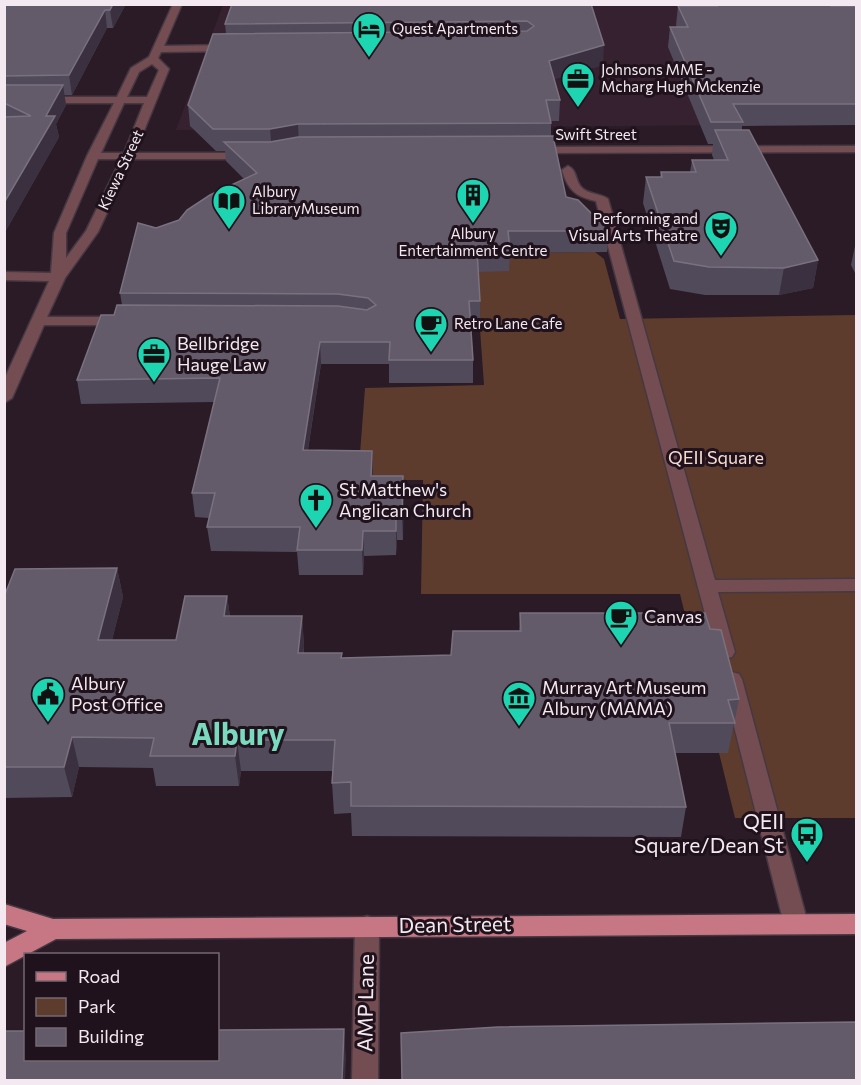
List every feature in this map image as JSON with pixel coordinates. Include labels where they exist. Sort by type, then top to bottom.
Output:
[{"type":"main road","name":"Dean Street","points":[[4,914],[53,929],[856,924]]},
{"type":"main road","name":"Dean Street","points":[[4,956],[53,929]]},
{"type":"street","name":"Kiewa Street","points":[[58,277],[60,232],[95,151],[135,70],[155,54],[178,4]]},
{"type":"street","points":[[155,54],[240,48]]},
{"type":"street","name":"Kiewa Street","points":[[4,398],[58,277],[92,232],[130,151],[164,69],[155,54]]},
{"type":"street","points":[[4,100],[152,100]]},
{"type":"street","name":"Swift Street","points":[[517,150],[856,149]]},
{"type":"street","points":[[95,151],[261,151]]},
{"type":"street","points":[[568,170],[572,187],[582,194],[602,199],[708,586],[796,924]]},
{"type":"street","points":[[4,276],[58,277]]},
{"type":"street","points":[[39,321],[138,321]]},
{"type":"street","points":[[708,586],[856,585]]},
{"type":"street","name":"AMP Lane","points":[[365,1080],[367,926]]},
{"type":"shaded area","points":[[223,5],[856,5],[856,124],[176,130]]},
{"type":"green space","name":"QEII Square","points":[[595,252],[604,259],[620,319],[856,315],[856,818],[735,818],[680,594],[421,594],[423,480],[358,480],[365,388],[484,385],[476,274],[470,272],[499,253]]},
{"type":"building","points":[[4,4],[113,4],[110,10],[105,10],[69,75],[4,76]]},
{"type":"building","points":[[232,4],[591,4],[604,45],[549,61],[560,100],[546,100],[551,123],[298,124],[270,129],[213,129],[188,105],[213,34],[527,31],[534,26],[527,21],[225,24]]},
{"type":"building","points":[[716,4],[856,6],[856,104],[733,104],[743,122],[711,122],[670,27],[688,27],[678,6],[717,6]]},
{"type":"building","points":[[4,85],[63,85],[46,116],[55,116],[4,203],[4,117],[31,116],[4,103]]},
{"type":"building","points":[[715,130],[749,130],[818,260],[784,268],[709,267],[674,261],[646,177],[662,177],[661,172],[696,172],[692,160],[728,160]]},
{"type":"building","points":[[553,136],[566,197],[578,200],[609,231],[508,231],[510,250],[477,250],[480,301],[469,301],[473,360],[389,360],[390,342],[320,342],[303,450],[372,451],[371,476],[403,476],[402,515],[396,515],[396,531],[363,531],[362,550],[297,550],[300,527],[207,527],[215,493],[192,493],[220,378],[77,380],[101,315],[114,315],[117,305],[338,306],[367,310],[376,305],[368,298],[338,294],[120,293],[138,223],[156,228],[179,220],[187,210],[210,195],[257,173],[224,142],[270,142],[298,137]]},
{"type":"building","points":[[117,568],[98,640],[176,640],[185,596],[227,596],[224,616],[302,616],[298,653],[342,653],[341,658],[451,655],[453,631],[521,631],[520,613],[705,613],[710,629],[721,630],[739,699],[728,700],[735,723],[669,723],[686,807],[351,806],[351,782],[332,783],[335,740],[237,740],[235,756],[150,756],[154,738],[72,737],[64,767],[4,767],[4,597],[15,569]]},
{"type":"building","points":[[856,1022],[856,1080],[402,1080],[401,1033],[498,1027]]},
{"type":"building","points":[[344,1029],[342,1080],[4,1080],[4,1031],[24,1031],[24,1061],[219,1061],[219,1030]]},
{"type":"place","name":"Quest Apartments","points":[[369,58]]},
{"type":"place","name":"Johnsons MME - Mcharg Hugh Mckenzie","points":[[578,108]]},
{"type":"place","name":"Albury Entertainment Centre","points":[[473,224]]},
{"type":"place","name":"Albury LibraryMuseum","points":[[229,230]]},
{"type":"place","name":"Performing and Visual Arts Theatre","points":[[721,257]]},
{"type":"place","name":"Retro Lane Cafe","points":[[431,353]]},
{"type":"place","name":"Bellbridge Hauge Law","points":[[154,383]]},
{"type":"place","name":"St Matthew's Anglican Church","points":[[316,529]]},
{"type":"place","name":"Canvas","points":[[621,646]]},
{"type":"place","name":"Albury Post Office","points":[[48,723]]},
{"type":"place","name":"Murray Art Museum Albury (MAMA)","points":[[519,727]]},
{"type":"place","name":"QEII Square/Dean St","points":[[807,863]]},
{"type":"district","name":"Albury","points":[[238,735]]}]
